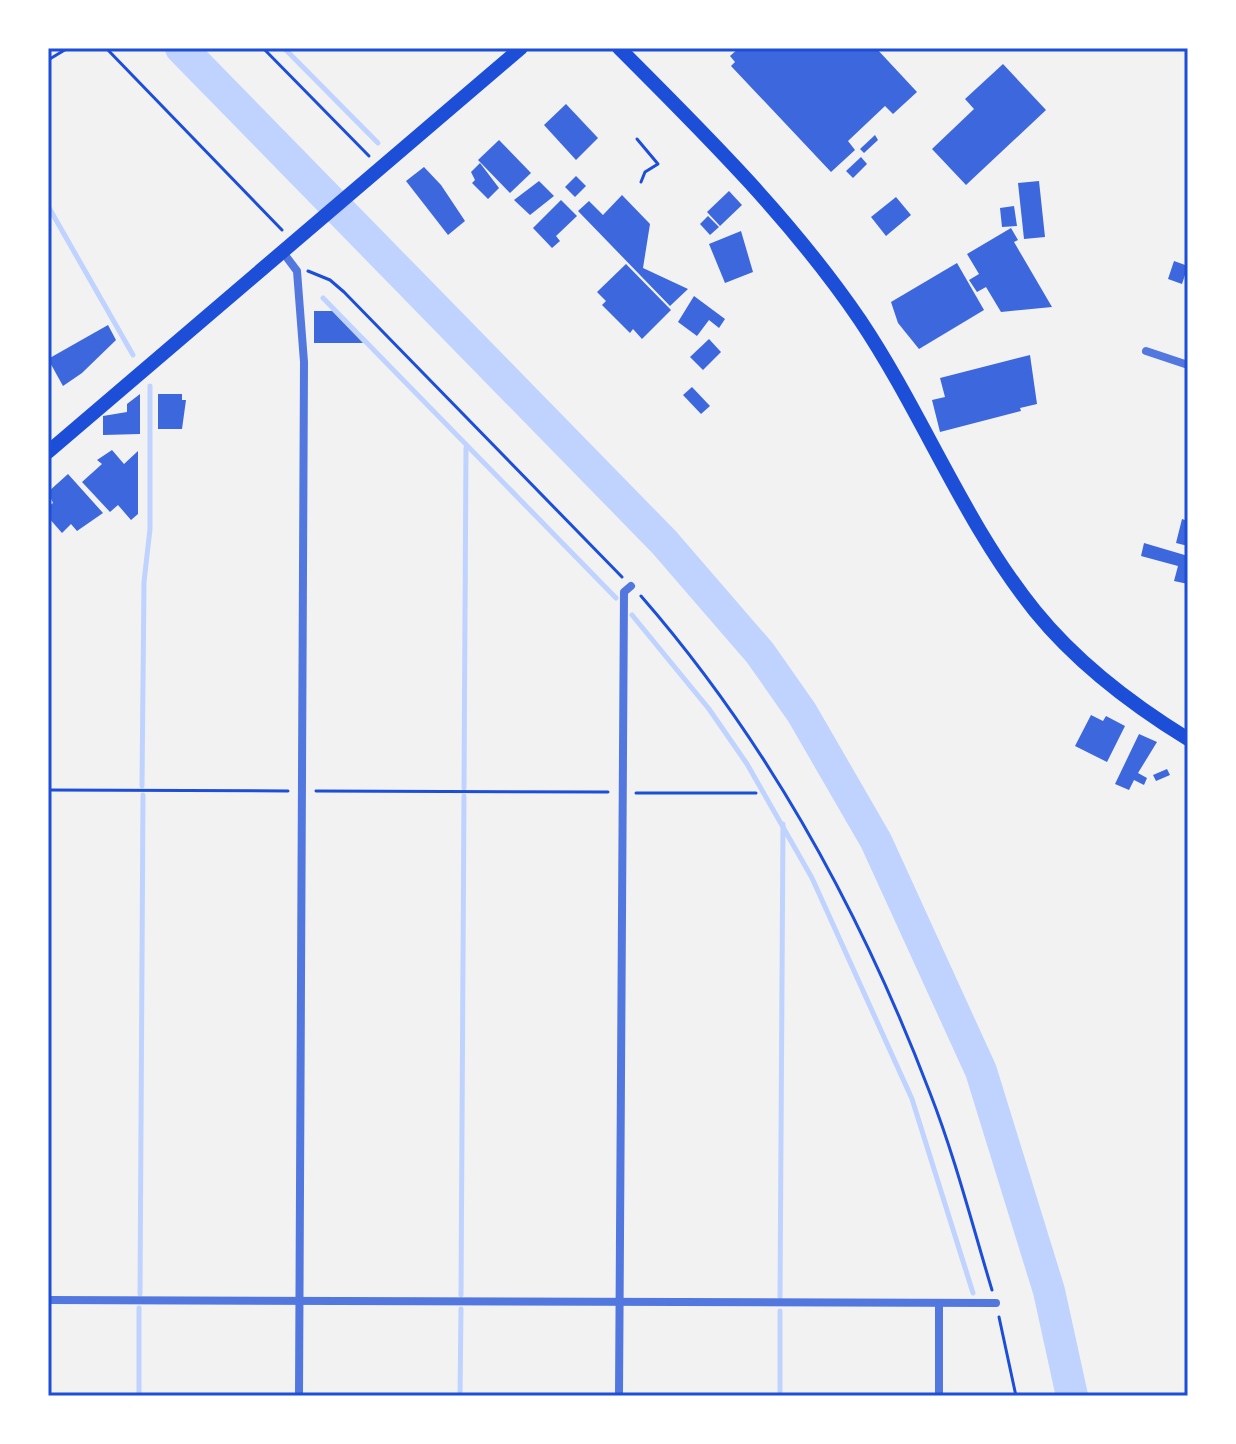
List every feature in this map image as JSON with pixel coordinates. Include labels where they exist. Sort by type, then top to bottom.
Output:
[{"type":"main road","points":[[48,452],[521,48]]},
{"type":"main road","points":[[619,48],[775,211],[829,277],[892,372],[992,551],[1036,612],[1116,691],[1188,739]]},
{"type":"street","points":[[290,244],[297,271],[304,362],[299,1396]]},
{"type":"street","points":[[1146,351],[1188,365]]},
{"type":"street","points":[[619,1396],[624,592],[631,586]]},
{"type":"street","points":[[48,1300],[996,1303]]},
{"type":"street","points":[[939,1305],[939,1396]]},
{"type":"path","points":[[48,60],[68,48]]},
{"type":"path","points":[[106,48],[290,244]]},
{"type":"path","points":[[263,48],[378,169]]},
{"type":"path","points":[[637,139],[658,164],[645,172],[641,182]]},
{"type":"path","points":[[297,271],[314,271],[344,292],[631,586],[725,698],[791,799],[829,870],[930,1091],[996,1303],[1016,1396]]},
{"type":"path","points":[[48,790],[756,793]]},
{"type":"building","points":[[739,48],[876,48],[917,92],[893,114],[885,106],[848,141],[855,150],[831,172],[731,66],[735,62],[730,56]]},
{"type":"building","points":[[1003,64],[1046,110],[966,185],[932,149],[974,109],[965,99]]},
{"type":"building","points":[[566,104],[598,138],[576,160],[544,125]]},
{"type":"building","points":[[875,135],[878,140],[864,153],[860,149]]},
{"type":"building","points":[[499,140],[531,173],[510,193],[478,160]]},
{"type":"building","points":[[861,157],[867,164],[853,178],[846,171]]},
{"type":"building","points":[[480,163],[499,188],[488,199],[472,183],[475,180],[471,172]]},
{"type":"building","points":[[424,167],[441,185],[465,221],[448,235],[406,181]]},
{"type":"building","points":[[576,176],[586,186],[575,197],[565,187]]},
{"type":"building","points":[[539,181],[554,196],[530,215],[514,200]]},
{"type":"building","points":[[1039,181],[1045,237],[1024,239],[1018,183]]},
{"type":"building","points":[[729,191],[742,205],[720,226],[707,212]]},
{"type":"building","points":[[622,195],[650,224],[643,268],[688,289],[670,306],[578,211],[589,201],[603,215]]},
{"type":"building","points":[[896,197],[911,215],[886,236],[871,217]]},
{"type":"building","points":[[561,200],[577,216],[556,236],[560,241],[552,248],[533,228]]},
{"type":"building","points":[[1014,206],[1017,226],[1002,227],[1000,208]]},
{"type":"building","points":[[708,216],[719,227],[710,235],[700,224]]},
{"type":"building","points":[[1011,228],[1018,240],[1014,242],[1052,307],[1001,312],[986,287],[977,292],[969,280],[979,274],[967,254]]},
{"type":"building","points":[[741,231],[753,272],[725,283],[709,244]]},
{"type":"building","points":[[1174,261],[1188,266],[1182,284],[1168,279]]},
{"type":"building","points":[[957,263],[984,310],[919,349],[898,323],[891,302]]},
{"type":"building","points":[[626,264],[671,310],[642,339],[633,329],[630,333],[602,305],[606,301],[597,292]]},
{"type":"building","points":[[694,296],[725,319],[719,328],[709,320],[697,336],[678,322]]},
{"type":"building","points":[[314,311],[332,311],[363,343],[314,343]]},
{"type":"building","points":[[108,325],[116,340],[82,373],[63,386],[48,359]]},
{"type":"building","points":[[709,339],[721,352],[703,370],[690,357]]},
{"type":"building","points":[[1030,355],[1037,404],[940,432],[932,400],[945,397],[940,378]]},
{"type":"building","points":[[692,387],[710,406],[701,414],[683,395]]},
{"type":"building","points":[[140,394],[140,434],[103,435],[103,416],[127,412],[127,404]]},
{"type":"building","points":[[158,394],[182,394],[182,400],[186,400],[182,429],[158,429]]},
{"type":"building","points":[[112,450],[124,464],[138,451],[138,514],[131,520],[118,505],[110,512],[82,482],[102,464],[97,460]]},
{"type":"building","points":[[68,474],[103,513],[77,531],[71,524],[62,533],[48,517],[48,507],[53,503],[48,492]]},
{"type":"building","points":[[1182,519],[1188,521],[1188,546],[1176,543]]},
{"type":"building","points":[[1144,543],[1188,556],[1188,584],[1174,581],[1178,566],[1141,556]]},
{"type":"building","points":[[1091,715],[1103,721],[1106,716],[1125,726],[1107,762],[1075,746]]},
{"type":"building","points":[[1139,734],[1157,742],[1138,773],[1147,778],[1144,785],[1134,780],[1129,790],[1115,784]]},
{"type":"building","points":[[1167,769],[1170,775],[1156,781],[1153,775]]},
{"type":"waterway","points":[[181,48],[664,542],[760,653],[802,713],[876,841],[981,1071],[1049,1291],[1072,1396]]},
{"type":"waterway","points":[[284,48],[378,143]]},
{"type":"waterway","points":[[48,206],[133,355]]},
{"type":"waterway","points":[[323,298],[616,598]]},
{"type":"waterway","points":[[142,786],[144,582],[150,529],[150,386]]},
{"type":"waterway","points":[[464,788],[466,448]]},
{"type":"waterway","points":[[632,615],[709,709],[747,764],[812,878],[912,1099],[973,1293]]},
{"type":"waterway","points":[[140,1294],[143,795]]},
{"type":"waterway","points":[[461,1295],[464,796]]},
{"type":"waterway","points":[[780,1297],[783,824]]},
{"type":"waterway","points":[[139,1308],[139,1396]]},
{"type":"waterway","points":[[460,1396],[461,1309]]},
{"type":"waterway","points":[[780,1311],[780,1396]]}]
